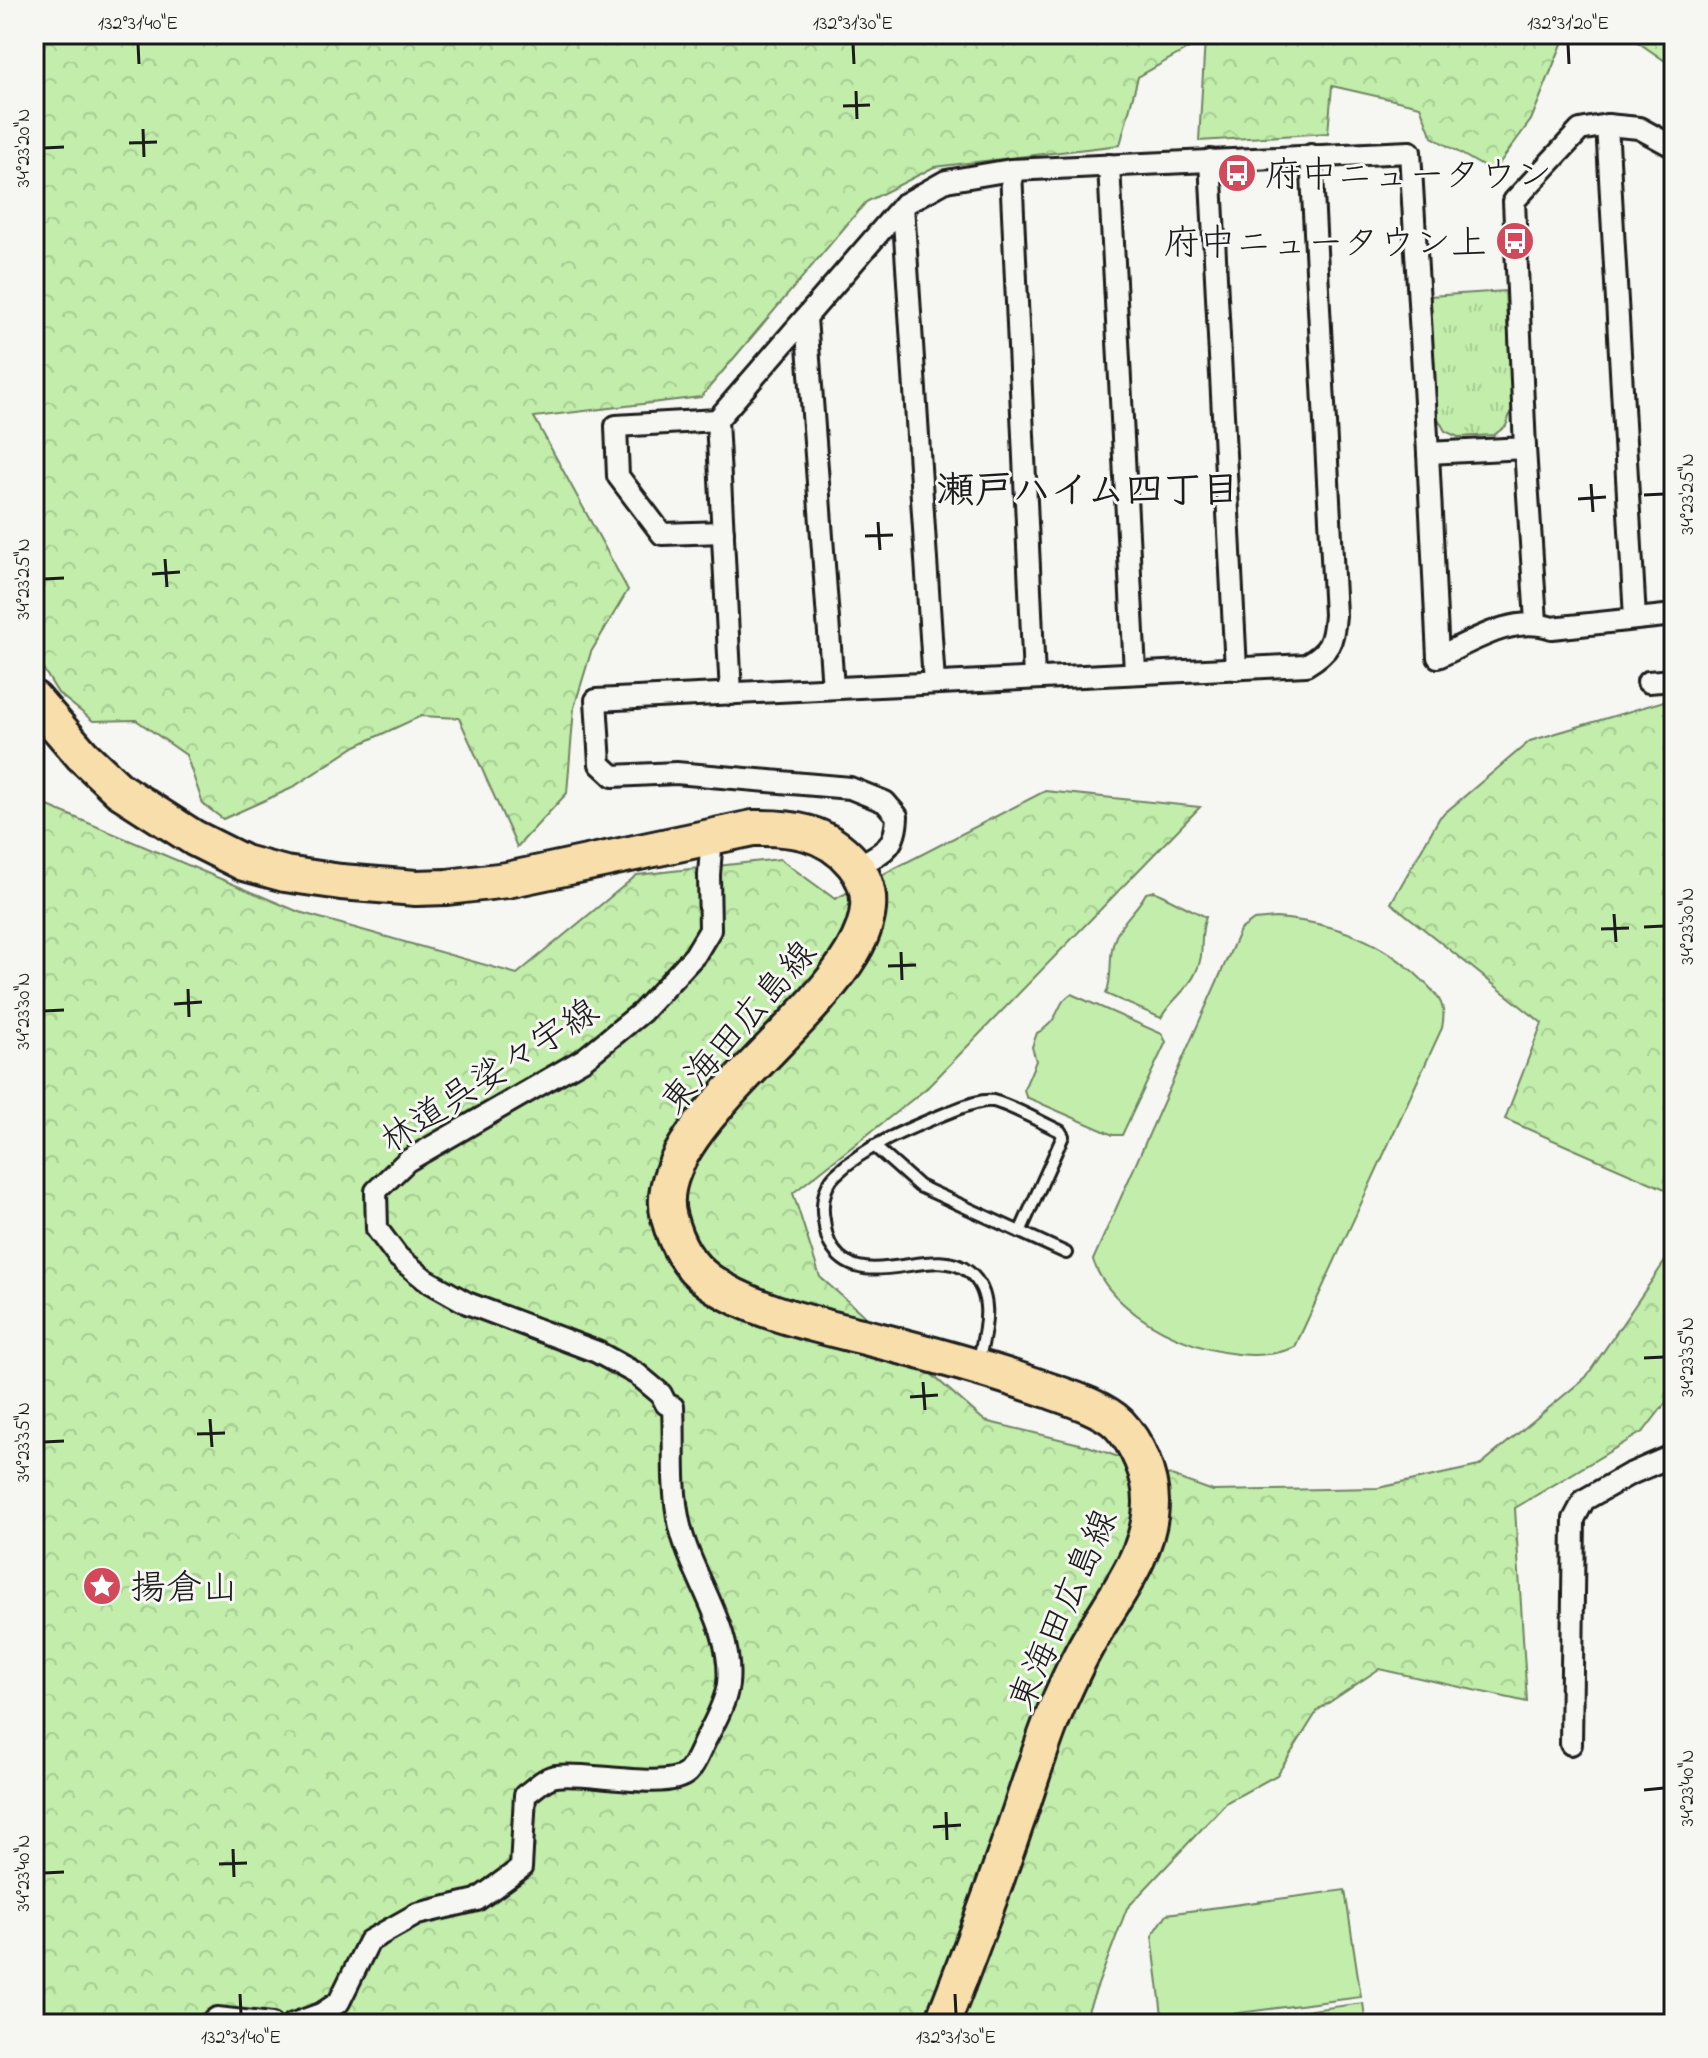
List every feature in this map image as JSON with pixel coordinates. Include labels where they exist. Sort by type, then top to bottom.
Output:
[{"type":"main road","points":[[34,699],[82,755],[119,790],[244,863],[285,874],[356,884],[447,887],[507,880],[753,828],[792,827],[818,836],[840,850],[856,867]]},
{"type":"main road","name":"東海田広島線","points":[[856,867],[868,906],[864,929],[832,982],[696,1130],[670,1175],[666,1208],[674,1238],[689,1264],[734,1295],[802,1320],[978,1366],[1077,1401],[1116,1421],[1135,1446],[1145,1470],[1151,1501],[1147,1528],[1136,1560],[1085,1648],[1058,1706],[942,2024]]},
{"type":"street","points":[[1607,125],[1635,618]]},
{"type":"street","points":[[1536,622],[1514,201],[1580,130],[1607,125],[1639,128],[1674,147]]},
{"type":"street","points":[[731,694],[717,420],[903,205],[946,181],[1011,170],[1410,152],[1438,657],[1512,625],[1536,622],[1552,628],[1674,615]]},
{"type":"street","points":[[856,867],[888,849],[896,834],[897,816],[885,802],[850,788],[676,773],[613,776],[600,764],[596,700],[1306,665],[1323,655],[1334,637],[1335,615],[1311,155]]},
{"type":"street","points":[[1210,160],[1236,669]]},
{"type":"street","points":[[1109,165],[1135,672]]},
{"type":"street","points":[[1011,170],[1034,678]]},
{"type":"street","points":[[903,205],[934,683]]},
{"type":"street","points":[[806,318],[833,688]]},
{"type":"street","points":[[717,420],[616,426],[618,476],[662,534],[723,532]]},
{"type":"street","points":[[1428,453],[1525,448]]},
{"type":"street","points":[[1648,682],[1674,680]]},
{"type":"street","name":"林道呉娑々宇線","points":[[293,2024],[321,2014],[339,2002],[369,1941],[417,1914],[477,1900],[521,1868],[525,1795],[553,1776],[612,1776],[642,1782],[674,1778],[687,1772],[718,1716],[728,1685],[724,1643],[680,1526],[672,1483],[675,1442],[673,1407],[666,1404],[661,1394],[637,1374],[597,1352],[467,1303],[426,1280],[398,1257],[377,1229],[376,1191],[407,1161],[584,1059],[642,1012],[695,955],[710,930],[712,836]]},
{"type":"street","points":[[1571,1744],[1574,1519],[1584,1500],[1628,1475],[1674,1455]]},
{"type":"street","points":[[209,2024],[217,2018],[272,2024]]},
{"type":"lane","points":[[978,1366],[988,1314],[983,1293],[972,1275],[961,1266],[940,1261],[869,1269],[842,1259],[832,1248],[822,1215],[824,1193],[833,1176],[874,1146],[951,1111],[992,1101],[1060,1131],[1063,1136],[1020,1232]]},
{"type":"lane","points":[[874,1146],[919,1186],[1066,1253]]},
{"type":"green space","points":[[34,34],[1566,34],[1531,120],[1493,172],[1432,137],[1420,106],[1332,86],[1328,133],[1199,141],[1205,39],[1138,77],[1120,145],[934,167],[866,202],[701,397],[534,417],[628,590],[591,652],[574,708],[567,793],[517,847],[459,718],[421,716],[356,746],[290,789],[223,819],[203,804],[186,755],[136,720],[93,721],[58,693],[34,654]]},
{"type":"green space","points":[[1626,34],[1674,34],[1674,67]]},
{"type":"green space","points":[[1505,291],[1513,405],[1506,426],[1494,435],[1458,437],[1445,431],[1435,413],[1430,296]]},
{"type":"green space","points":[[1674,698],[1674,1193],[1505,1119],[1542,1023],[1391,903],[1440,817],[1530,741]]},
{"type":"green space","points":[[1045,791],[1200,807],[927,1088],[793,1193],[820,1277],[985,1421],[1088,1446],[1213,1491],[1378,1488],[1479,1466],[1586,1377],[1674,1248],[1674,1392],[1644,1431],[1515,1508],[1527,1702],[1379,1669],[1318,1710],[1277,1775],[1227,1802],[1127,1908],[1083,2024],[34,2024],[34,800],[299,912],[517,974],[637,875],[780,859],[835,899]]},
{"type":"green space","points":[[1154,891],[1206,917],[1201,958],[1196,972],[1161,1018],[1106,994],[1116,936],[1146,893]]},
{"type":"green space","points":[[1276,918],[1336,929],[1390,954],[1435,993],[1442,1005],[1443,1019],[1442,1028],[1295,1347],[1269,1354],[1240,1354],[1209,1349],[1178,1338],[1150,1323],[1125,1305],[1105,1284],[1093,1260],[1240,930],[1254,920]]},
{"type":"green space","points":[[1071,994],[1162,1034],[1166,1042],[1122,1135],[1113,1135],[1026,1097],[1024,1089],[1036,1061],[1032,1047],[1037,1033],[1051,1023],[1062,1002]]},
{"type":"green space","points":[[1345,1890],[1361,1997],[1163,2023],[1152,1936],[1167,1914]]},
{"type":"green space","points":[[1363,2003],[1366,2024],[1208,2024]]},
{"type":"place","name":"府中ニュータウン","points":[[1237,173]]},
{"type":"place","name":"府中ニュータウン上","points":[[1515,241]]},
{"type":"place","name":"揚倉山","points":[[102,1586]]},
{"type":"district","name":"瀬戸ハイム四丁目","points":[[1088,489]]}]
